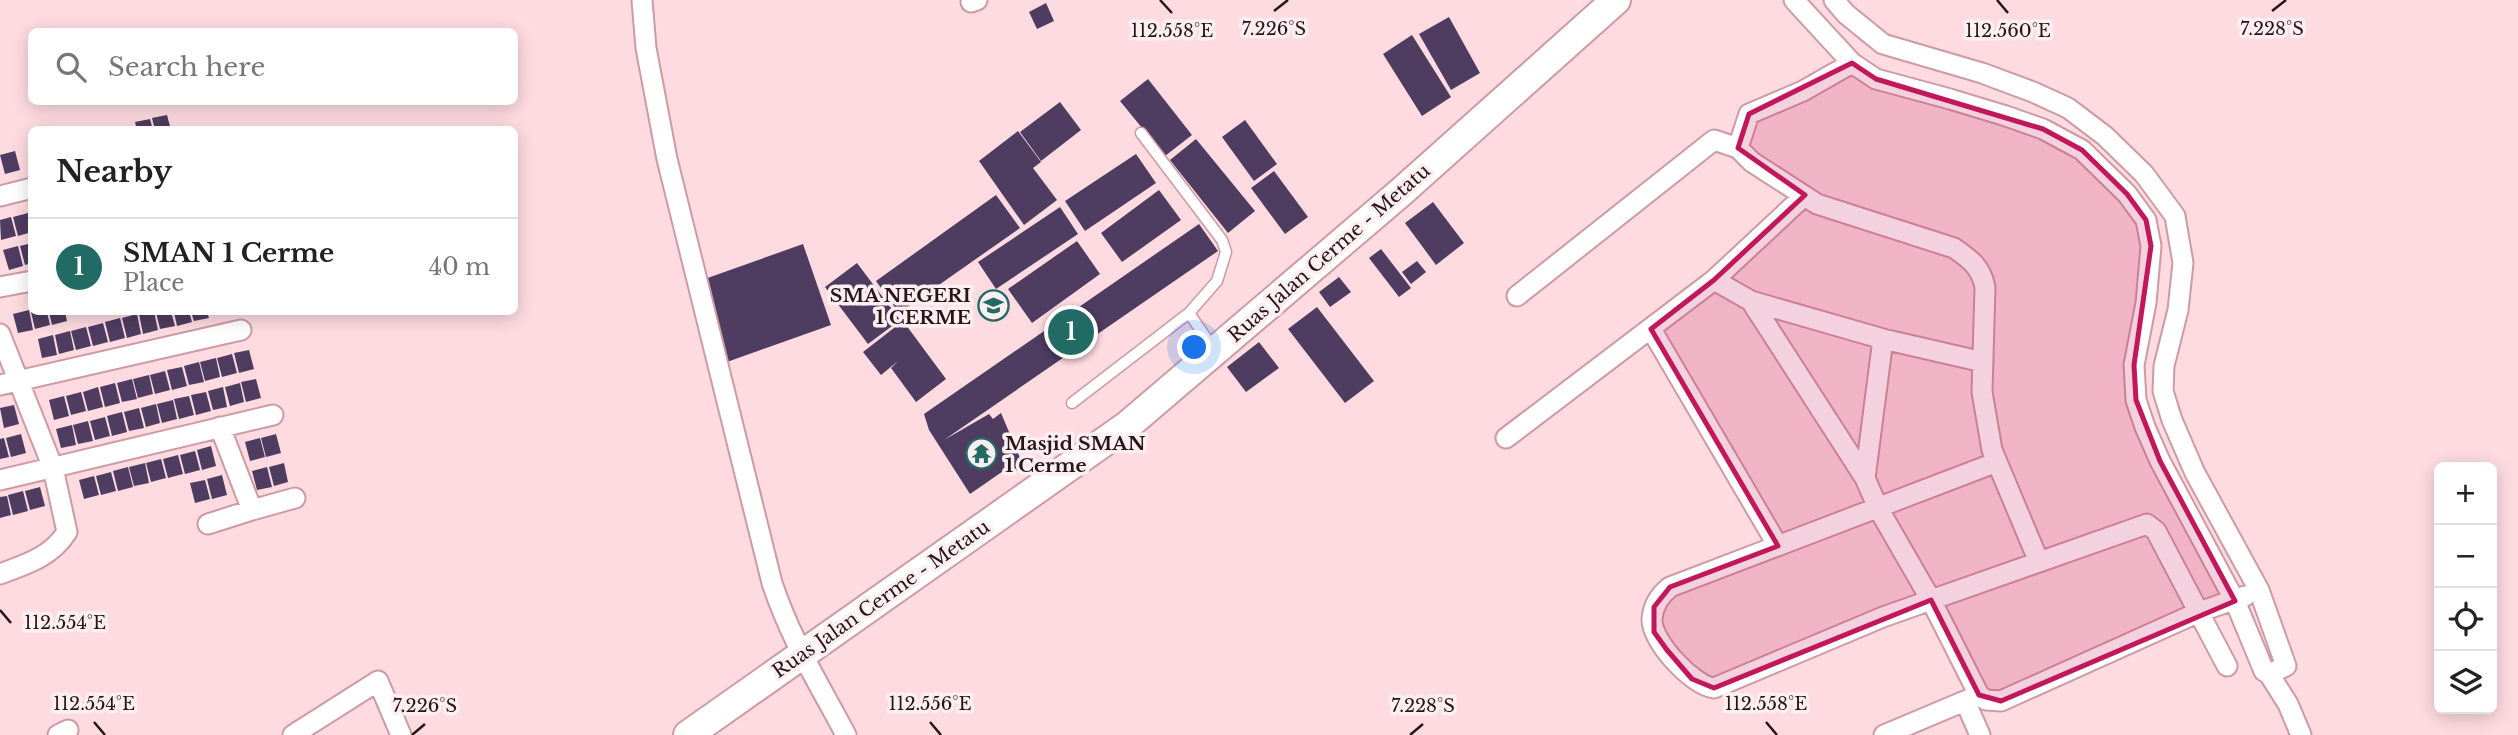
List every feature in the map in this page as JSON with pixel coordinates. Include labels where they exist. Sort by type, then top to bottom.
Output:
[{"type":"main road","name":"Ruas Jalan Cerme - Metatu","points":[[688,735],[1128,425],[1400,193],[1616,0]]},
{"type":"street","points":[[642,0],[646,48],[671,172],[772,583],[785,622],[846,735]]},
{"type":"street","points":[[1794,0],[1852,64],[1876,79],[2006,116],[2043,129],[2082,150],[2127,194],[2146,220],[2151,246],[2146,303],[2134,365],[2136,400],[2160,461],[2235,601],[2264,671],[2269,674],[2288,704],[2301,735]]},
{"type":"street","points":[[1834,0],[1846,14],[1884,44],[1974,71],[2068,108],[2105,136],[2144,174],[2175,216],[2183,263],[2178,310],[2164,366],[2163,391],[2172,420],[2195,472],[2259,590],[2286,660],[2286,666],[2269,674]]},
{"type":"street","points":[[1738,148],[1749,114],[1803,91],[1852,64]]},
{"type":"street","points":[[1962,103],[1974,71]]},
{"type":"street","points":[[2006,116],[2017,86]]},
{"type":"street","points":[[1517,296],[1714,140],[1738,148],[1752,162],[1817,204],[1954,248],[1973,261],[1982,274],[1985,287],[1982,392],[1992,450],[2039,562]]},
{"type":"street","points":[[0,196],[28,189]]},
{"type":"street","points":[[1506,438],[1714,280],[1804,196]]},
{"type":"street","points":[[2146,220],[2175,216]]},
{"type":"street","points":[[1714,280],[1751,301],[1883,339],[1983,362]]},
{"type":"street","points":[[0,287],[28,282]]},
{"type":"street","points":[[1751,301],[1865,478],[1878,508],[1931,600],[1972,698],[1980,735]]},
{"type":"street","points":[[1651,328],[1777,546]]},
{"type":"street","points":[[9,383],[241,330]]},
{"type":"street","points":[[0,334],[9,383],[53,468],[67,532],[59,545],[41,559],[0,574]]},
{"type":"street","points":[[1865,478],[1883,339]]},
{"type":"street","points":[[0,480],[273,415]]},
{"type":"street","points":[[219,427],[252,510]]},
{"type":"street","points":[[1997,462],[1670,587],[1660,596],[1652,620],[1654,632],[1692,679],[1705,688],[1714,688],[1883,617],[2147,524],[2156,531],[2227,666]]},
{"type":"street","points":[[208,524],[295,498]]},
{"type":"street","points":[[1884,735],[1972,698],[2001,701],[2199,612],[2259,590]]},
{"type":"street","points":[[293,735],[378,681],[401,735]]},
{"type":"lane","points":[[1072,403],[1189,313],[1217,281],[1226,252],[1222,240],[1142,133]]},
{"type":"lane","points":[[1189,313],[1215,351]]},
{"type":"highlighted area","points":[[1852,63],[1876,79],[2043,129],[2082,150],[2127,194],[2146,220],[2151,246],[2134,365],[2136,400],[2160,461],[2235,601],[2001,701],[1979,695],[1931,600],[1714,688],[1692,679],[1667,650],[1654,632],[1654,607],[1670,587],[1778,546],[1651,329],[1714,280],[1805,195],[1738,148],[1749,114]]},
{"type":"building","points":[[1046,3],[1054,21],[1037,29],[1029,12]]},
{"type":"building","points":[[1449,17],[1480,73],[1451,90],[1419,34]]},
{"type":"building","points":[[1412,35],[1451,97],[1422,116],[1383,54]]},
{"type":"building","points":[[1148,79],[1192,135],[1165,156],[1120,101]]},
{"type":"building","points":[[1060,102],[1081,130],[1041,161],[1020,132]]},
{"type":"building","points":[[167,115],[170,126],[154,126],[152,118]]},
{"type":"building","points":[[150,119],[152,126],[136,126],[135,122]]},
{"type":"building","points":[[1245,120],[1277,164],[1254,181],[1222,137]]},
{"type":"building","points":[[1018,131],[1041,162],[1033,168],[1057,200],[1024,225],[979,161]]},
{"type":"building","points":[[1196,139],[1255,211],[1228,233],[1170,160]]},
{"type":"building","points":[[15,151],[20,170],[5,174],[0,155]]},
{"type":"building","points":[[1136,154],[1156,183],[1085,231],[1065,201]]},
{"type":"building","points":[[1274,171],[1308,217],[1285,234],[1251,188]]},
{"type":"building","points":[[1159,190],[1181,220],[1122,262],[1101,233]]},
{"type":"building","points":[[996,195],[1020,228],[899,313],[876,281]]},
{"type":"building","points":[[1433,202],[1464,243],[1436,265],[1405,223]]},
{"type":"building","points":[[1060,207],[1078,234],[996,289],[978,262]]},
{"type":"building","points":[[28,213],[28,233],[18,236],[13,217]]},
{"type":"building","points":[[11,217],[16,236],[1,240],[0,220]]},
{"type":"building","points":[[1199,224],[1218,251],[944,440],[989,414],[993,419],[1001,413],[1023,465],[1014,472],[1012,465],[970,494],[929,430],[924,414]]},
{"type":"building","points":[[1077,241],[1100,274],[1032,323],[1008,289]]},
{"type":"building","points":[[28,244],[28,264],[25,265],[20,246]]},
{"type":"building","points":[[803,244],[831,325],[727,362],[699,281]]},
{"type":"building","points":[[18,246],[23,266],[9,270],[3,250]]},
{"type":"building","points":[[1381,249],[1411,288],[1399,297],[1369,258]]},
{"type":"building","points":[[1417,261],[1426,272],[1411,284],[1402,272]]},
{"type":"building","points":[[857,263],[900,320],[868,344],[825,287]]},
{"type":"building","points":[[1339,277],[1351,292],[1330,307],[1319,292]]},
{"type":"building","points":[[1317,307],[1374,381],[1345,403],[1288,329]]},
{"type":"building","points":[[28,310],[33,330],[18,333],[13,314]]},
{"type":"building","points":[[32,315],[48,315],[50,325],[35,329]]},
{"type":"building","points":[[50,315],[66,315],[67,321],[52,325]]},
{"type":"building","points":[[137,315],[141,334],[127,338],[122,318]]},
{"type":"building","points":[[139,315],[155,315],[158,330],[143,334]]},
{"type":"building","points":[[157,315],[172,315],[175,326],[160,329]]},
{"type":"building","points":[[175,315],[190,315],[192,322],[177,326]]},
{"type":"building","points":[[192,315],[208,315],[209,318],[194,321]]},
{"type":"building","points":[[120,318],[125,338],[110,342],[105,322]]},
{"type":"building","points":[[903,321],[946,379],[916,402],[891,368],[898,361],[881,375],[863,352]]},
{"type":"building","points":[[103,323],[108,342],[93,346],[88,327]]},
{"type":"building","points":[[86,327],[91,346],[76,350],[71,331]]},
{"type":"building","points":[[70,331],[74,350],[59,354],[55,335]]},
{"type":"building","points":[[53,335],[57,355],[42,358],[38,339]]},
{"type":"building","points":[[1259,342],[1279,368],[1246,392],[1227,367]]},
{"type":"building","points":[[249,350],[254,369],[239,373],[234,353]]},
{"type":"building","points":[[232,354],[237,373],[222,377],[217,358]]},
{"type":"building","points":[[216,358],[220,377],[205,381],[200,362]]},
{"type":"building","points":[[199,362],[204,382],[189,385],[184,366]]},
{"type":"building","points":[[182,367],[187,386],[172,390],[167,370]]},
{"type":"building","points":[[165,371],[170,390],[155,394],[150,375]]},
{"type":"building","points":[[149,375],[153,394],[138,398],[133,379]]},
{"type":"building","points":[[132,379],[137,399],[122,402],[117,383]]},
{"type":"building","points":[[256,379],[261,398],[246,402],[241,382]]},
{"type":"building","points":[[115,383],[120,403],[105,407],[100,387]]},
{"type":"building","points":[[240,383],[244,402],[230,406],[225,387]]},
{"type":"building","points":[[98,387],[103,407],[88,411],[83,392]]},
{"type":"building","points":[[223,387],[227,407],[213,410],[208,391]]},
{"type":"building","points":[[81,392],[86,411],[71,415],[66,396]]},
{"type":"building","points":[[206,392],[211,411],[196,415],[191,395]]},
{"type":"building","points":[[64,396],[69,416],[54,420],[49,400]]},
{"type":"building","points":[[189,396],[194,415],[179,419],[174,399]]},
{"type":"building","points":[[173,400],[177,419],[162,423],[157,404]]},
{"type":"building","points":[[156,404],[160,423],[146,427],[141,408]]},
{"type":"building","points":[[14,405],[19,424],[4,428],[0,408]]},
{"type":"building","points":[[139,408],[144,428],[129,431],[124,412]]},
{"type":"building","points":[[122,412],[127,432],[112,436],[107,416]]},
{"type":"building","points":[[105,417],[110,436],[95,440],[90,421]]},
{"type":"building","points":[[88,421],[93,441],[78,444],[73,425]]},
{"type":"building","points":[[72,425],[76,445],[61,448],[56,429]]},
{"type":"building","points":[[21,434],[26,453],[11,457],[6,438]]},
{"type":"building","points":[[276,434],[281,453],[266,457],[261,438]]},
{"type":"building","points":[[4,438],[9,457],[0,459],[0,439]]},
{"type":"building","points":[[260,438],[265,457],[250,461],[245,442]]},
{"type":"building","points":[[211,446],[216,466],[202,470],[197,450]]},
{"type":"building","points":[[195,451],[200,470],[185,474],[180,455]]},
{"type":"building","points":[[178,455],[183,474],[168,478],[163,459]]},
{"type":"building","points":[[161,459],[166,478],[151,482],[146,463]]},
{"type":"building","points":[[145,463],[149,483],[134,486],[129,467]]},
{"type":"building","points":[[284,463],[288,482],[274,486],[269,467]]},
{"type":"building","points":[[128,467],[133,487],[118,491],[113,471]]},
{"type":"building","points":[[267,467],[272,487],[257,490],[252,471]]},
{"type":"building","points":[[111,472],[116,491],[101,495],[96,476]]},
{"type":"building","points":[[222,475],[227,495],[212,499],[207,479]]},
{"type":"building","points":[[94,476],[99,495],[84,499],[79,480]]},
{"type":"building","points":[[205,480],[210,499],[195,503],[190,483]]},
{"type":"building","points":[[40,487],[45,506],[30,510],[25,491]]},
{"type":"building","points":[[23,491],[28,511],[13,515],[8,495]]},
{"type":"building","points":[[7,496],[11,515],[0,518],[0,497]]},
{"type":"place","name":"SMA NEGERI 1 CERME","points":[[994,306]]},
{"type":"place","name":"SMAN 1 Cerme","points":[[1071,332]]},
{"type":"place","name":"Masjid SMAN 1 Cerme","points":[[982,454]]}]
